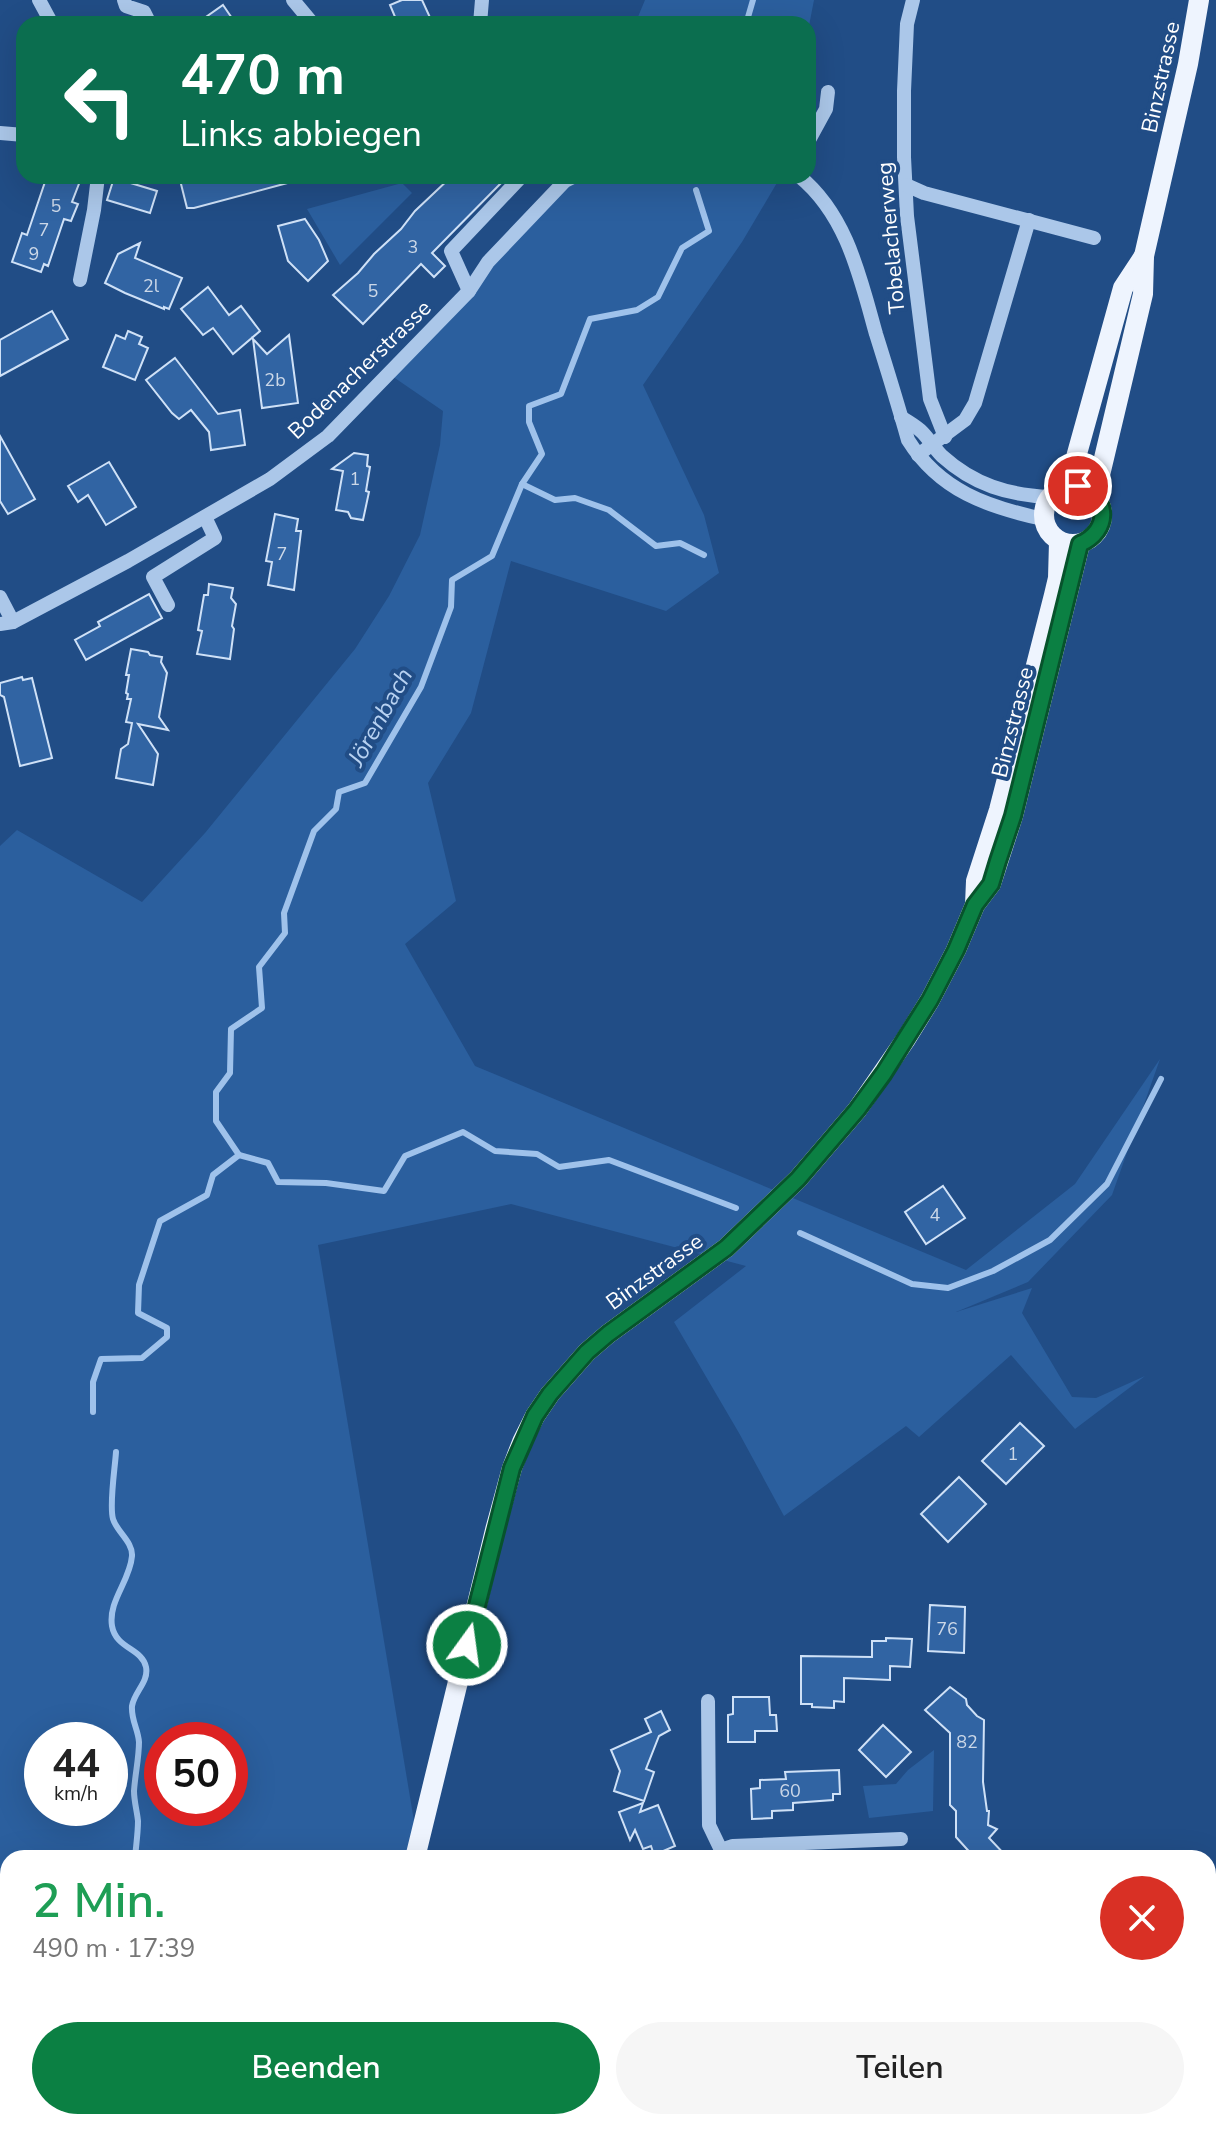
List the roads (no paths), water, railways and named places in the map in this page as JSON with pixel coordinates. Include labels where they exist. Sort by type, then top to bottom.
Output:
[{"type":"main road","name":"Binzstrasse","points":[[1095,496],[1143,294],[1144,256],[1188,64],[1199,0]]},
{"type":"main road","name":"Binzstrasse","points":[[1059,491],[1123,288],[1144,256]]},
{"type":"main road","points":[[1087,489],[1095,496],[1101,504],[1102,524],[1097,533],[1089,540],[1070,543],[1052,536],[1043,519],[1046,503],[1059,491],[1087,489]]},
{"type":"main road","name":"Binzstrasse","points":[[417,1850],[499,1514],[517,1453],[535,1416],[587,1352],[726,1248],[798,1179],[884,1073],[930,1000],[975,905],[976,881],[999,810],[1058,578],[1070,543]]},
{"type":"street","points":[[124,0],[126,6],[144,12],[146,16]]},
{"type":"street","points":[[293,0],[306,16]]},
{"type":"street","name":"Tobelacherweg","points":[[913,0],[907,24],[904,91],[907,216],[938,441]]},
{"type":"street","points":[[816,127],[826,109],[828,92]]},
{"type":"street","points":[[80,280],[97,184]]},
{"type":"street","points":[[469,291],[451,251],[514,184]]},
{"type":"street","name":"Bodenacherstrasse","points":[[0,597],[6,623],[270,479],[328,436],[469,291],[488,262],[561,184]]},
{"type":"street","points":[[807,184],[821,197],[841,228],[856,264],[908,440],[918,455],[927,467],[975,499],[1043,519]]},
{"type":"street","points":[[906,185],[924,193],[1094,238]]},
{"type":"street","points":[[918,455],[965,420],[975,403],[1029,220]]},
{"type":"street","points":[[901,417],[938,441]]},
{"type":"street","points":[[938,441],[940,454],[983,483],[1012,494],[1059,491]]},
{"type":"street","points":[[168,605],[153,577],[215,538],[205,517]]},
{"type":"street","points":[[708,1701],[709,1825],[718,1850]]},
{"type":"street","points":[[726,1850],[733,1846],[901,1839]]},
{"type":"waterway","name":"Jörenbach","points":[[748,16],[753,0]]},
{"type":"waterway","name":"Jörenbach","points":[[93,1412],[93,1382],[101,1359],[142,1358],[167,1337],[167,1328],[138,1313],[139,1285],[160,1221],[207,1195],[213,1175],[239,1155],[216,1121],[216,1092],[230,1073],[231,1029],[262,1008],[259,967],[285,933],[284,913],[314,831],[336,809],[339,792],[365,783],[421,687],[451,607],[452,580],[492,556],[522,484],[542,454],[529,422],[529,406],[561,394],[590,319],[637,310],[658,297],[682,248],[709,231],[696,190]]},
{"type":"waterway","points":[[522,484],[555,500],[575,498],[609,510],[656,546],[680,543],[704,555]]},
{"type":"waterway","points":[[800,1233],[912,1284],[948,1288],[993,1271],[1050,1240],[1107,1184],[1161,1079]]},
{"type":"waterway","points":[[239,1155],[268,1163],[278,1182],[326,1183],[384,1191],[405,1156],[463,1132],[495,1151],[537,1154],[559,1167],[609,1160],[736,1208]]},
{"type":"waterway","name":"Jörenbach","points":[[116,1452],[112,1513],[115,1524],[130,1546],[132,1556],[113,1608],[112,1626],[118,1639],[140,1656],[146,1667],[132,1706],[139,1742],[134,1791],[138,1821],[136,1850]]}]
